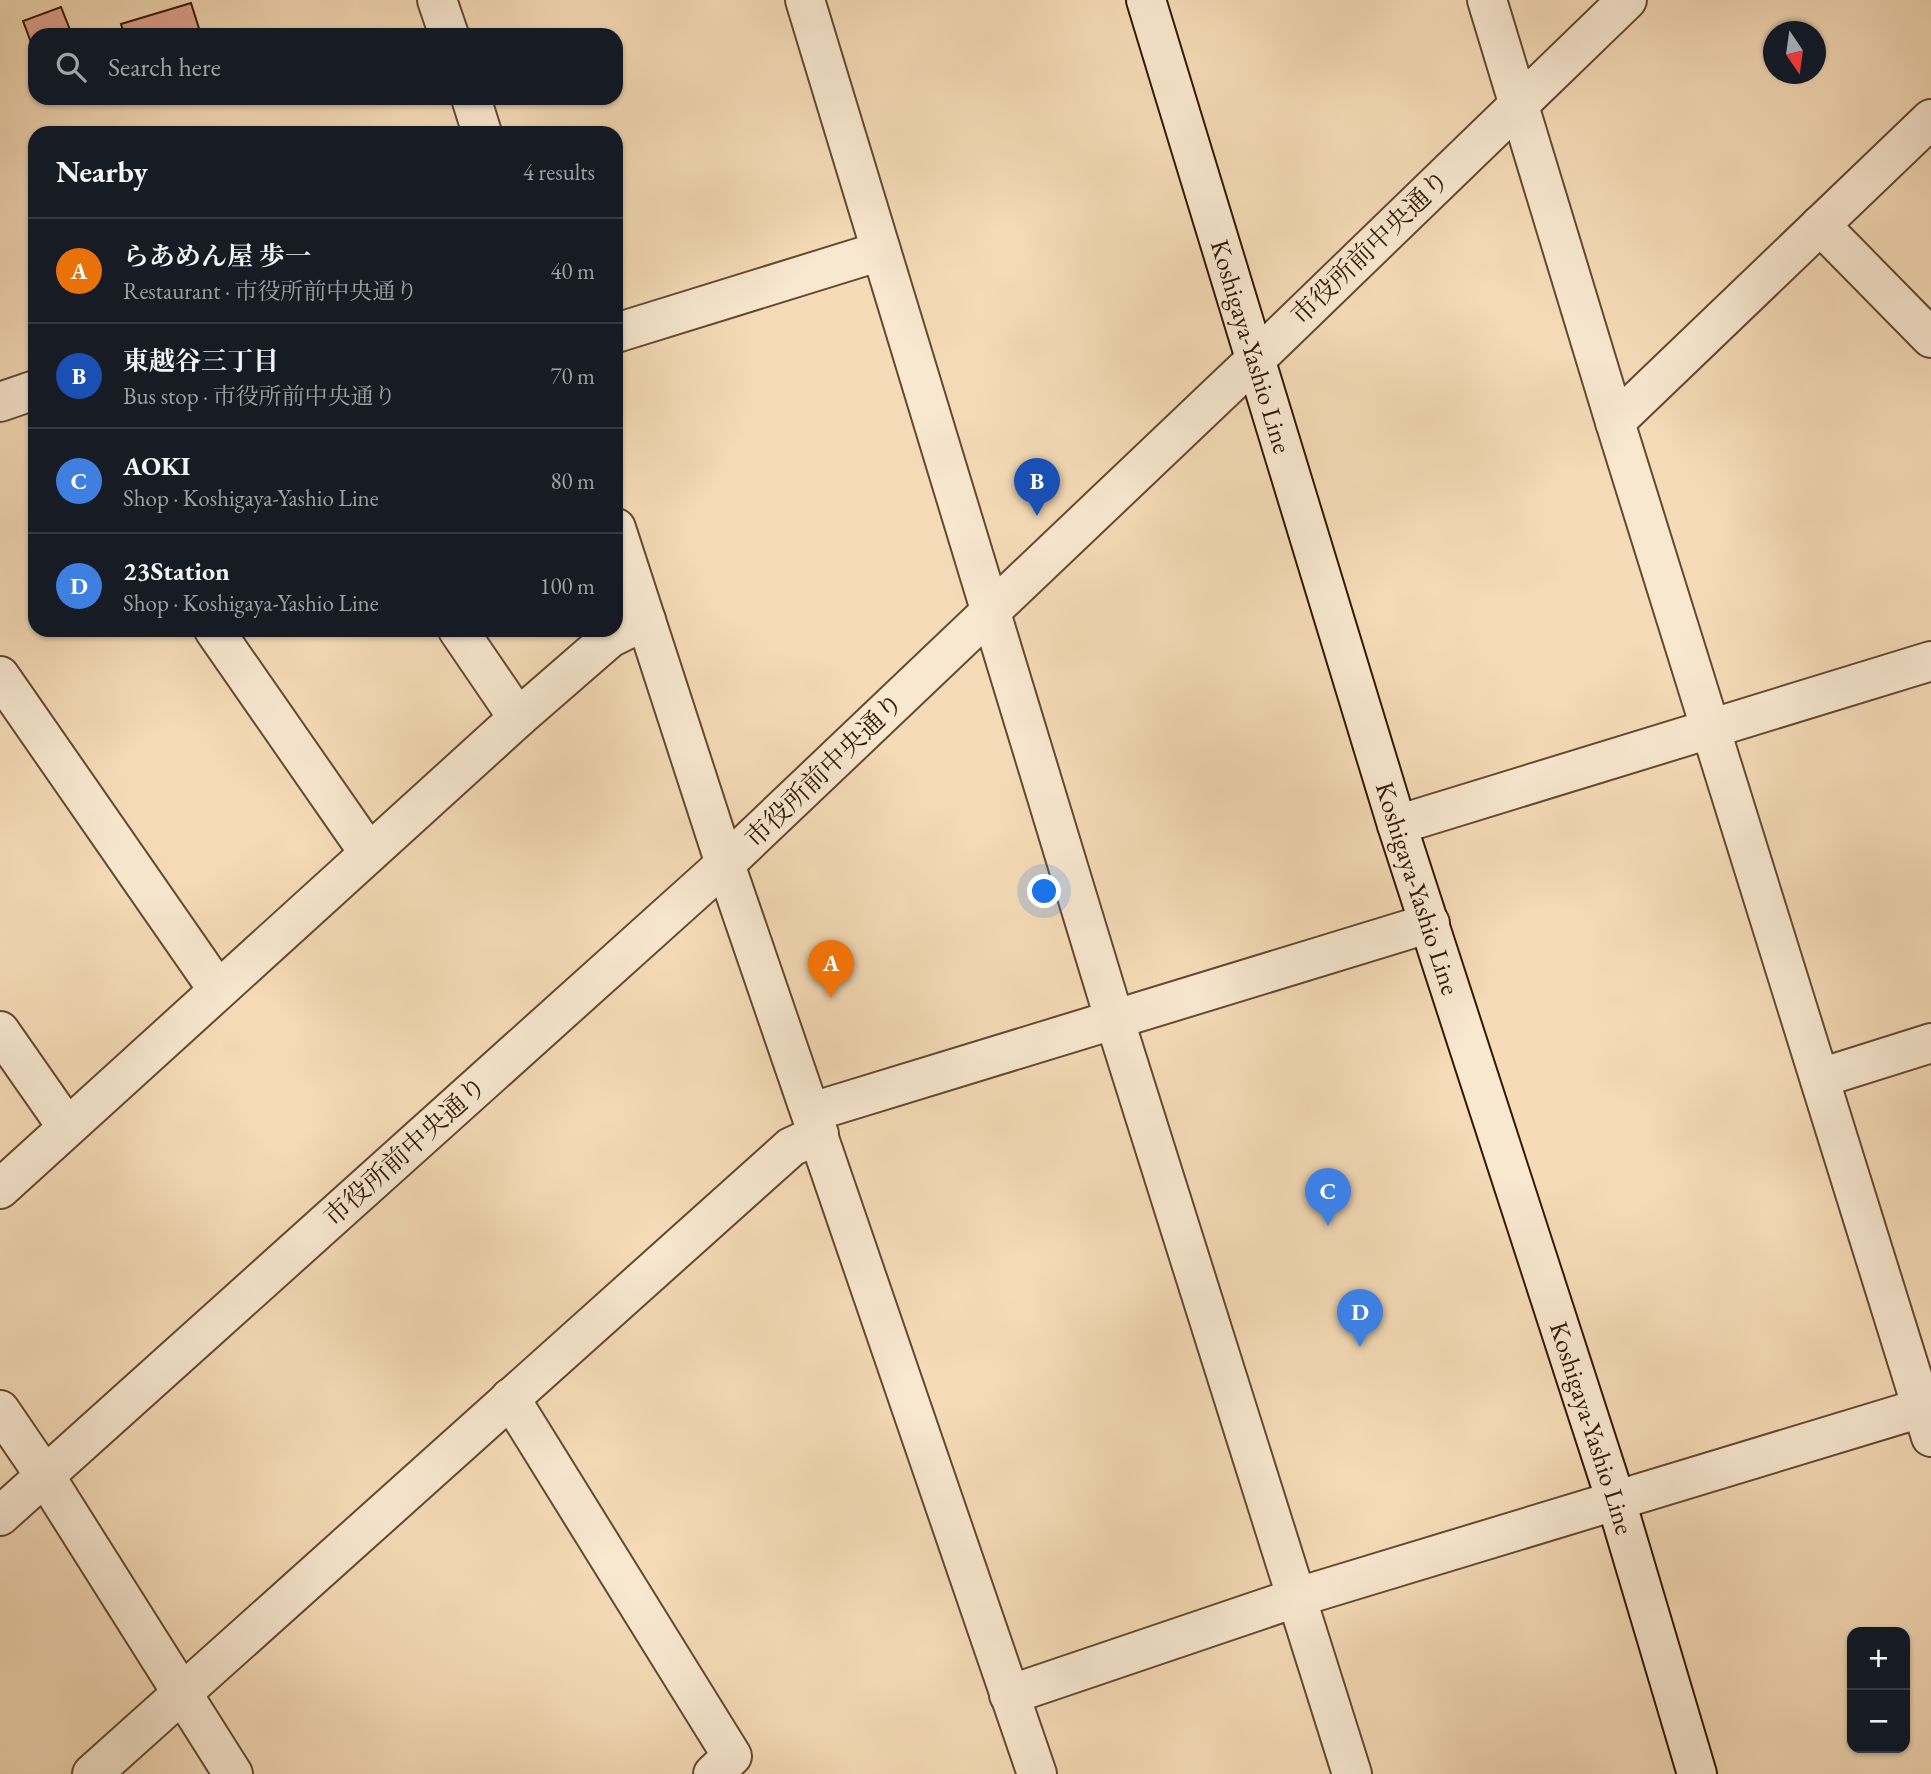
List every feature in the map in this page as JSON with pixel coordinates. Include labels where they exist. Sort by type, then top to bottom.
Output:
[{"type":"street","points":[[438,0],[447,28]]},
{"type":"street","points":[[805,0],[1114,1018],[1352,1774]]},
{"type":"street","name":"Koshigaya-Yashio Line","points":[[1146,0],[1397,825],[1616,1501],[1697,1774]]},
{"type":"street","points":[[1009,1695],[1298,1597],[1616,1501],[1928,1416],[1615,422],[1487,0]]},
{"type":"street","name":"市役所前中央通り","points":[[0,1516],[725,864],[1257,358],[1627,0]]},
{"type":"street","points":[[473,105],[480,126]]},
{"type":"street","points":[[1615,422],[1931,119]]},
{"type":"street","points":[[1820,225],[1931,338]]},
{"type":"street","points":[[623,331],[881,251]]},
{"type":"street","points":[[0,402],[28,392]]},
{"type":"street","points":[[623,549],[725,864],[1037,1774]]},
{"type":"street","points":[[623,632],[646,620]]},
{"type":"street","points":[[219,637],[369,853]]},
{"type":"street","points":[[463,637],[519,718]]},
{"type":"street","points":[[0,1189],[369,853],[612,637]]},
{"type":"street","points":[[1397,825],[1931,661]]},
{"type":"street","points":[[0,676],[218,990]]},
{"type":"street","points":[[92,1774],[815,1123],[1114,1018],[1430,923]]},
{"type":"street","points":[[0,1031],[67,1128]]},
{"type":"street","points":[[1820,1078],[1931,1043]]},
{"type":"street","points":[[510,1398],[732,1756],[713,1774]]},
{"type":"street","points":[[0,1410],[45,1476],[233,1774]]},
{"type":"building","points":[[191,3],[199,28],[122,28],[121,24]]},
{"type":"building","points":[[61,7],[69,28],[28,28],[28,34],[23,21]]},
{"type":"place","name":"東越谷三丁目","points":[[1037,516]]},
{"type":"place","name":"らあめん屋 歩一","points":[[831,998]]},
{"type":"place","name":"AOKI","points":[[1328,1226]]},
{"type":"place","name":"23Station","points":[[1360,1347]]}]
